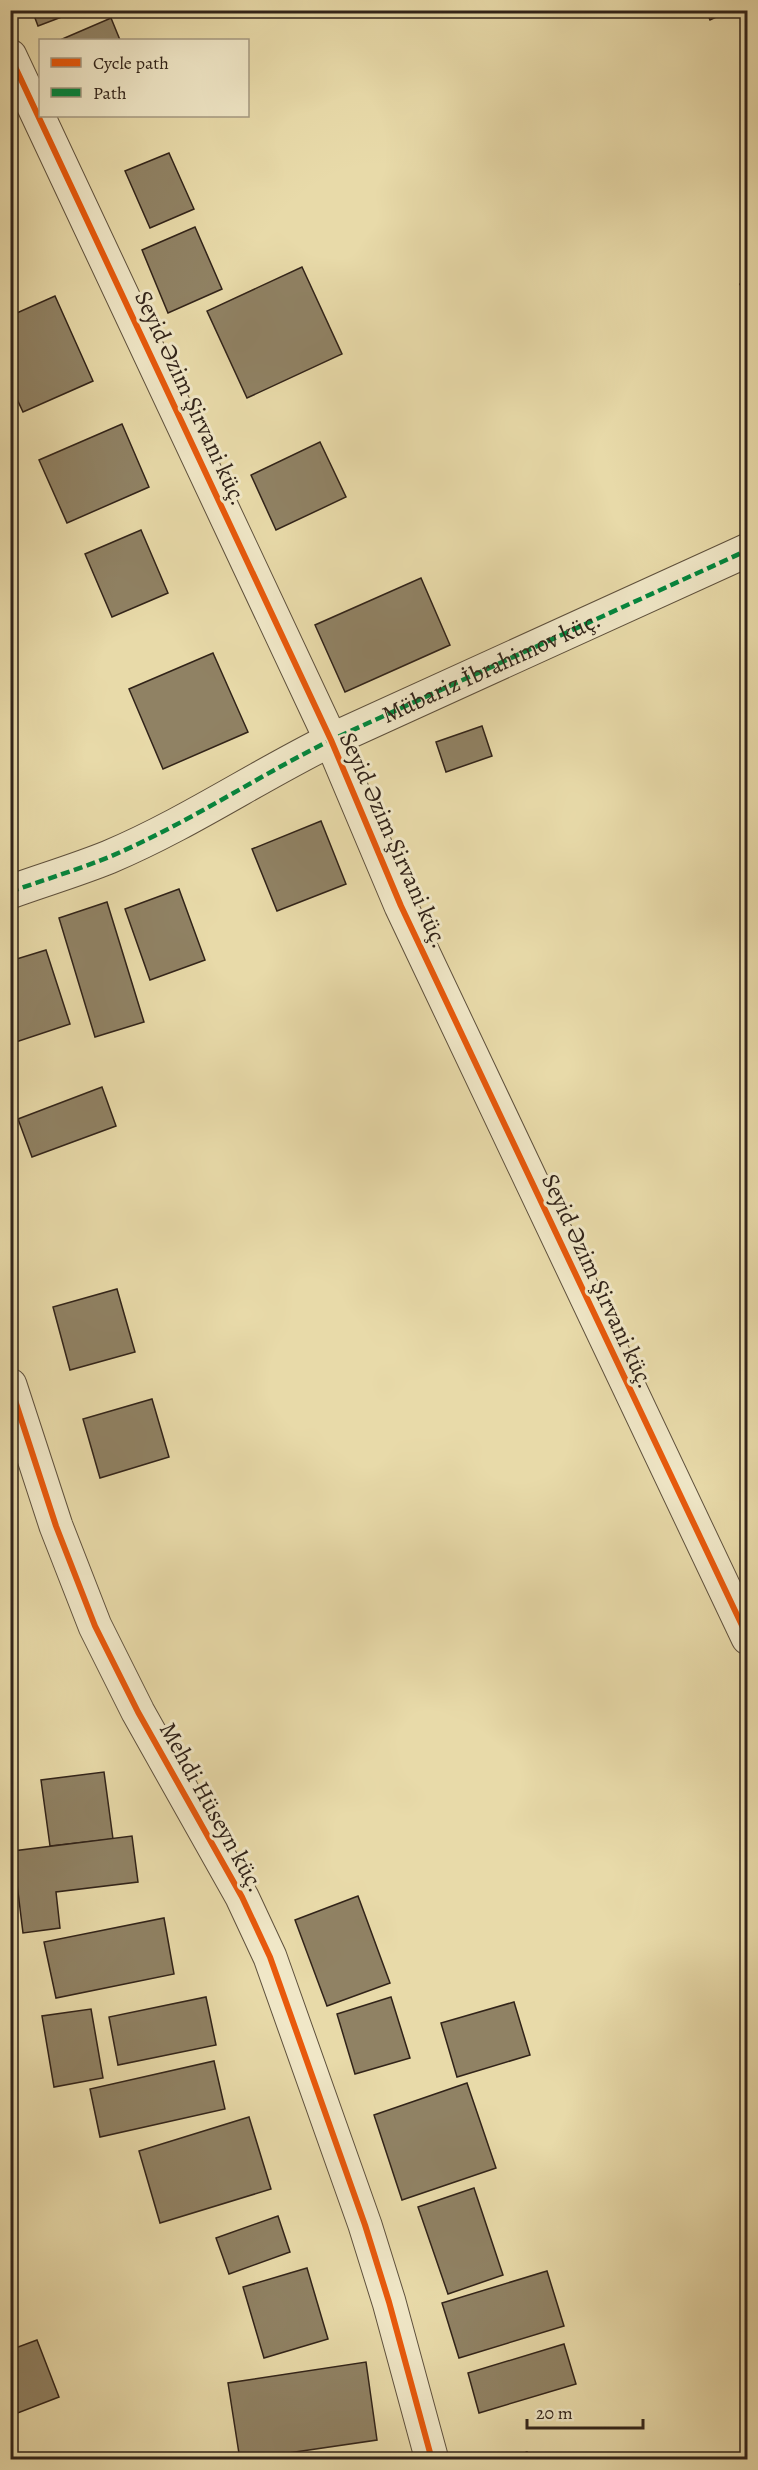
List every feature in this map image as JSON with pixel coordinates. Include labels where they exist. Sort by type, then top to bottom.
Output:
[{"type":"street","name":"Seyid Əzim Şirvani küç.","points":[[10,56],[331,740],[401,906],[747,1638]]},
{"type":"street","name":"Mübariz İbrahimov küç.","points":[[10,892],[109,857],[199,813],[266,773],[331,740],[747,550]]},
{"type":"street","name":"Mehdi Hüseyn küç.","points":[[10,1385],[56,1526],[95,1626],[138,1712],[242,1896],[270,1957],[365,2225],[389,2302],[432,2460]]},
{"type":"building","points":[[32,10],[80,10],[38,26]]},
{"type":"building","points":[[706,10],[731,10],[710,20]]},
{"type":"building","points":[[111,18],[120,39],[62,39]]},
{"type":"building","points":[[169,153],[194,209],[150,228],[125,171]]},
{"type":"building","points":[[195,227],[222,289],[168,313],[142,250]]},
{"type":"building","points":[[302,267],[342,354],[247,398],[207,311]]},
{"type":"building","points":[[748,280],[748,302],[740,284]]},
{"type":"building","points":[[55,296],[93,381],[23,412],[10,384],[10,316]]},
{"type":"building","points":[[122,424],[149,487],[67,523],[39,460]]},
{"type":"building","points":[[320,442],[346,497],[276,530],[251,475]]},
{"type":"building","points":[[141,530],[168,593],[112,617],[85,554]]},
{"type":"building","points":[[421,578],[450,645],[345,692],[315,625]]},
{"type":"building","points":[[213,653],[248,732],[163,769],[129,689]]},
{"type":"building","points":[[482,726],[492,756],[446,772],[436,742]]},
{"type":"building","points":[[321,821],[346,884],[277,911],[252,849]]},
{"type":"building","points":[[179,889],[205,960],[150,980],[125,909]]},
{"type":"building","points":[[107,902],[144,1022],[95,1037],[59,918]]},
{"type":"building","points":[[46,950],[70,1024],[10,1044],[10,961]]},
{"type":"building","points":[[102,1087],[116,1126],[32,1157],[18,1119]]},
{"type":"building","points":[[117,1289],[135,1352],[70,1370],[53,1307]]},
{"type":"building","points":[[152,1399],[169,1457],[100,1478],[83,1419]]},
{"type":"building","points":[[104,1772],[113,1839],[50,1846],[41,1780]]},
{"type":"building","points":[[132,1836],[138,1882],[56,1892],[60,1928],[23,1933],[13,1851]]},
{"type":"building","points":[[358,1896],[390,1983],[327,2006],[295,1920]]},
{"type":"building","points":[[164,1918],[174,1974],[56,1998],[44,1942]]},
{"type":"building","points":[[206,1997],[216,2045],[118,2065],[109,2017]]},
{"type":"building","points":[[391,1997],[410,2058],[355,2074],[337,2014]]},
{"type":"building","points":[[514,2002],[530,2055],[457,2077],[441,2023]]},
{"type":"building","points":[[91,2009],[103,2078],[54,2087],[42,2016]]},
{"type":"building","points":[[214,2061],[225,2109],[100,2137],[90,2089]]},
{"type":"building","points":[[467,2083],[496,2168],[402,2200],[374,2115]]},
{"type":"building","points":[[249,2117],[271,2189],[160,2223],[139,2151]]},
{"type":"building","points":[[474,2188],[503,2275],[448,2294],[418,2207]]},
{"type":"building","points":[[278,2216],[290,2252],[229,2274],[216,2238]]},
{"type":"building","points":[[307,2268],[328,2339],[264,2358],[243,2287]]},
{"type":"building","points":[[547,2271],[564,2326],[459,2358],[442,2303]]},
{"type":"building","points":[[37,2340],[59,2397],[10,2416],[10,2350]]},
{"type":"building","points":[[564,2344],[576,2384],[479,2413],[468,2373]]},
{"type":"building","points":[[366,2362],[377,2440],[240,2460],[228,2383]]},
{"type":"building","points":[[527,2452],[530,2460],[505,2460]]},
{"type":"marked path","points":[[10,892],[97,862],[138,844],[331,740],[748,550]]},
{"type":"cycle path","points":[[10,56],[331,740],[401,906],[748,1638]]},
{"type":"cycle path","points":[[10,1385],[56,1526],[95,1626],[138,1712],[242,1897],[270,1957],[365,2225],[389,2302],[432,2460]]}]
